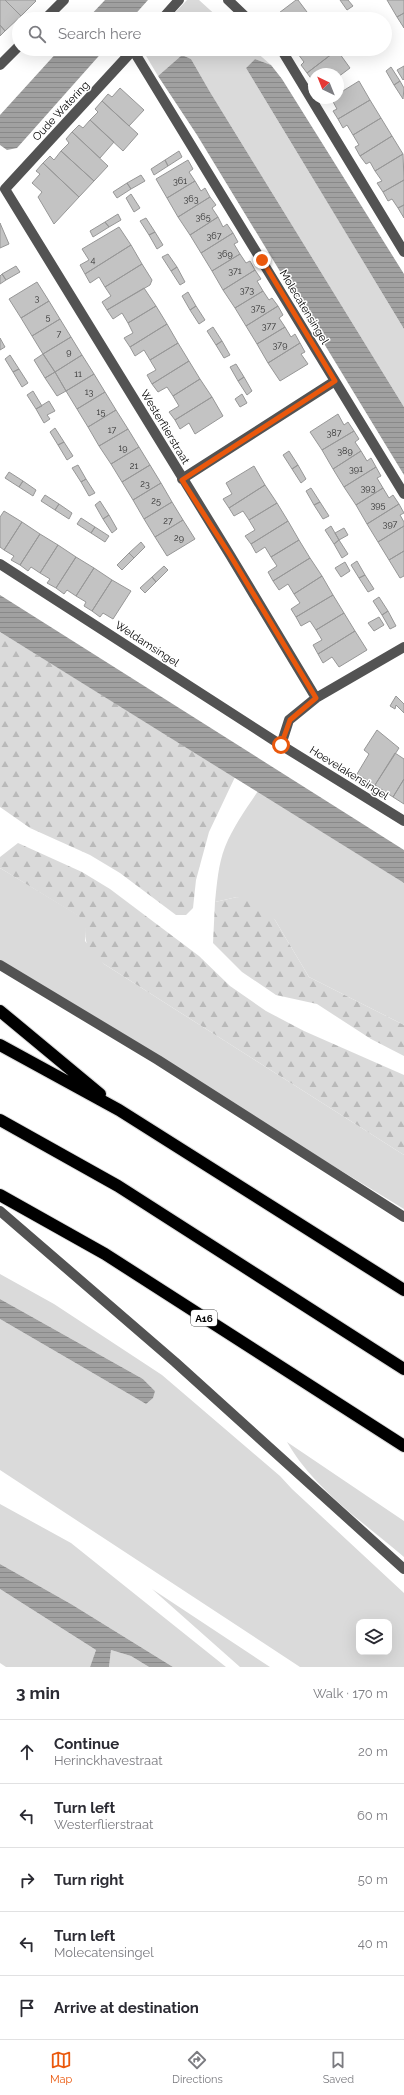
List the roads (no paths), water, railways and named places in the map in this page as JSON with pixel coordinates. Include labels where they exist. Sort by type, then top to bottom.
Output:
[{"type":"highway","points":[[0,1010],[119,1110]]},
{"type":"highway","points":[[0,1045],[119,1110],[404,1290]]},
{"type":"highway","points":[[0,1120],[118,1186],[404,1370]]},
{"type":"highway","name":"A16","points":[[0,1195],[105,1254],[404,1446]]},
{"type":"street","points":[[52,12],[64,0]]},
{"type":"street","points":[[168,12],[179,0]]},
{"type":"street","points":[[228,0],[241,12]]},
{"type":"street","points":[[0,65],[12,53]]},
{"type":"street","name":"Oude Watering","points":[[2,189],[127,56]]},
{"type":"street","name":"Molecatensingel","points":[[138,56],[404,494]]},
{"type":"street","points":[[285,56],[404,252]]},
{"type":"street","name":"Westerflierstraat","points":[[2,189],[230,555],[316,698]]},
{"type":"street","points":[[182,480],[335,381]]},
{"type":"street","name":"Weldamsingel","points":[[0,564],[281,745]]},
{"type":"street","points":[[281,745],[290,720],[316,698],[404,646]]},
{"type":"street","name":"Hoevelakensingel","points":[[281,745],[404,821]]},
{"type":"street","points":[[0,965],[158,1060],[404,1217]]},
{"type":"street","points":[[0,1211],[175,1362],[404,1570]]}]
